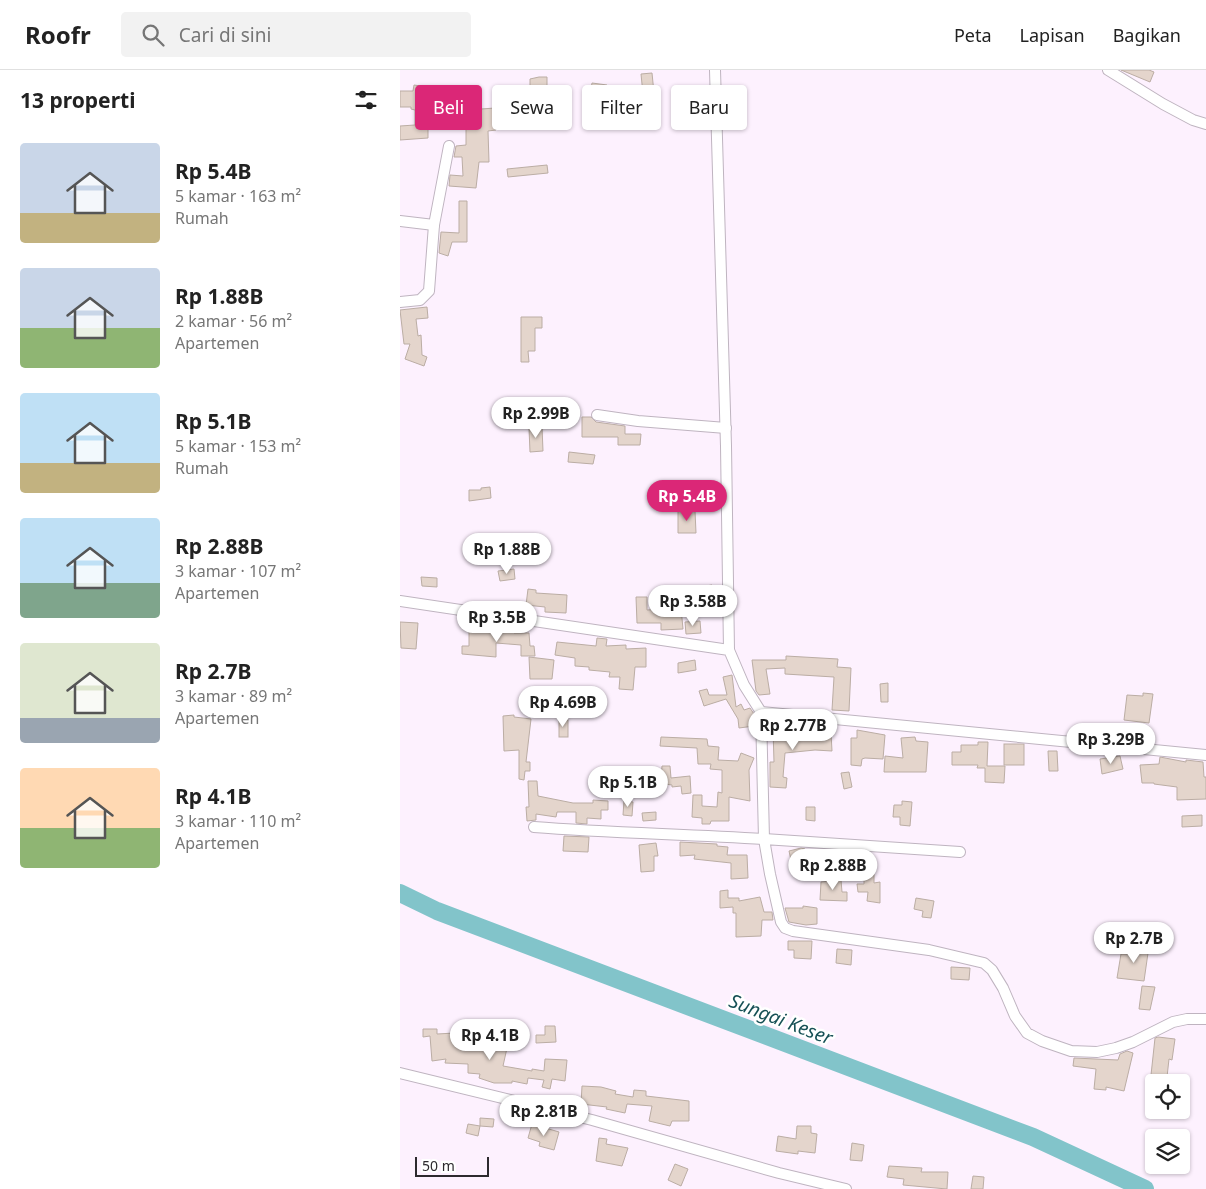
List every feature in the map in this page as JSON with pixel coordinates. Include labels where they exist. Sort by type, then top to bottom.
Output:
[{"type":"street","points":[[715,70],[726,428],[729,650],[744,685],[761,712],[764,838],[781,922],[785,928],[793,931],[929,950],[984,963],[992,970],[1000,982],[1015,1016],[1027,1033],[1042,1041],[1071,1051],[1097,1052],[1133,1042],[1173,1022],[1187,1019],[1206,1019]]},
{"type":"street","points":[[1108,70],[1162,104],[1193,120],[1206,124]]},
{"type":"street","points":[[400,302],[420,300],[429,291],[434,225],[449,146]]},
{"type":"street","points":[[400,221],[434,225]]},
{"type":"street","points":[[597,415],[648,422],[726,428]]},
{"type":"street","points":[[400,601],[729,650]]},
{"type":"street","points":[[761,712],[1206,755]]},
{"type":"street","points":[[534,827],[606,833],[764,838],[960,852]]},
{"type":"street","points":[[400,1073],[592,1120],[802,1184],[846,1189]]},
{"type":"building","points":[[1121,70],[1149,70],[1154,72],[1150,82]]},
{"type":"building","points":[[652,73],[653,85],[642,85],[641,74]]},
{"type":"building","points":[[547,77],[547,85],[530,85],[530,79]]},
{"type":"building","points":[[415,85],[415,110],[411,109],[411,107],[400,107],[400,91],[413,91]]},
{"type":"building","points":[[492,108],[492,130],[496,130],[488,131],[489,162],[479,162],[476,188],[449,186],[450,175],[463,176],[462,157],[454,157],[456,146],[466,145],[466,130],[482,130],[482,109]]},
{"type":"building","points":[[415,125],[415,130],[428,130],[428,138],[400,140],[400,126]]},
{"type":"building","points":[[547,165],[548,173],[508,177],[507,169]]},
{"type":"building","points":[[459,201],[467,201],[467,242],[452,242],[448,256],[439,253],[441,232],[459,233]]},
{"type":"building","points":[[427,307],[428,318],[416,319],[418,336],[421,335],[422,355],[427,357],[424,366],[405,359],[410,344],[404,344],[400,310]]},
{"type":"building","points":[[521,317],[542,317],[542,328],[535,328],[535,351],[528,351],[529,362],[521,362]]},
{"type":"building","points":[[505,402],[507,422],[499,423],[497,403]]},
{"type":"building","points":[[582,417],[591,417],[596,422],[625,426],[625,434],[641,434],[640,445],[618,445],[618,437],[582,437]]},
{"type":"building","points":[[542,427],[543,451],[530,452],[529,428]]},
{"type":"building","points":[[569,452],[595,455],[593,464],[568,462]]},
{"type":"building","points":[[490,487],[491,498],[469,501],[469,490],[481,490],[481,488]]},
{"type":"building","points":[[678,511],[695,511],[696,533],[678,533]]},
{"type":"building","points":[[501,537],[503,546],[500,547],[498,557],[490,555],[491,548],[483,550],[482,541]]},
{"type":"building","points":[[514,569],[515,579],[500,581],[498,571]]},
{"type":"building","points":[[421,577],[437,578],[437,587],[422,586]]},
{"type":"building","points":[[712,585],[712,615],[700,616],[699,602],[688,604],[686,589]]},
{"type":"building","points":[[528,589],[536,590],[536,593],[567,595],[566,613],[545,612],[545,607],[526,605]]},
{"type":"building","points":[[636,597],[647,597],[647,610],[681,608],[683,629],[661,630],[661,623],[637,623]]},
{"type":"building","points":[[700,621],[701,633],[686,634],[685,622]]},
{"type":"building","points":[[400,622],[418,623],[416,649],[401,648]]},
{"type":"building","points":[[507,628],[515,629],[514,633],[529,633],[530,646],[534,646],[535,656],[521,656],[521,645],[496,643],[496,657],[462,654],[462,646],[469,646],[469,632],[507,631]]},
{"type":"building","points":[[597,638],[607,639],[606,646],[626,645],[626,649],[646,648],[646,667],[635,667],[633,690],[619,689],[620,677],[609,677],[610,672],[589,670],[589,667],[575,666],[575,658],[555,655],[557,642],[596,646]]},
{"type":"building","points":[[786,656],[838,659],[837,667],[851,668],[849,711],[832,710],[834,677],[785,674],[785,668],[766,669],[770,694],[759,695],[756,691],[752,660],[786,660]]},
{"type":"building","points":[[529,657],[554,660],[552,679],[530,679]]},
{"type":"building","points":[[695,660],[696,670],[678,673],[678,663]]},
{"type":"building","points":[[732,675],[736,707],[741,704],[744,710],[750,708],[754,714],[754,726],[739,728],[738,719],[726,699],[704,706],[699,691],[707,689],[709,695],[727,695],[723,677]]},
{"type":"building","points":[[888,683],[888,702],[881,702],[880,684]]},
{"type":"building","points":[[1143,693],[1153,694],[1149,723],[1124,720],[1127,695],[1143,696]]},
{"type":"building","points":[[514,715],[514,717],[531,719],[526,762],[530,762],[530,771],[525,771],[524,780],[519,779],[519,750],[504,751],[503,716]]},
{"type":"building","points":[[559,720],[568,720],[568,737],[559,737]]},
{"type":"building","points":[[773,729],[793,730],[793,738],[811,738],[811,733],[831,733],[832,751],[815,750],[785,753],[783,777],[787,778],[786,788],[770,787],[770,762],[774,762]]},
{"type":"building","points":[[857,730],[885,735],[883,759],[865,758],[862,759],[861,766],[851,765],[851,738],[857,738]]},
{"type":"building","points":[[661,737],[707,739],[708,746],[719,747],[718,760],[738,761],[741,753],[754,758],[749,770],[750,801],[729,797],[729,821],[711,821],[710,824],[702,824],[702,818],[692,817],[693,795],[702,795],[702,806],[717,807],[718,792],[722,793],[722,770],[710,769],[711,764],[698,764],[697,748],[660,746]]},
{"type":"building","points":[[915,737],[916,741],[928,742],[926,772],[884,772],[885,756],[903,758],[901,738]]},
{"type":"building","points":[[978,742],[988,742],[987,766],[1005,766],[1004,783],[985,782],[985,768],[977,768],[978,765],[952,765],[952,752],[961,752],[961,745],[978,745]]},
{"type":"building","points":[[1004,744],[1024,744],[1024,765],[1004,765]]},
{"type":"building","points":[[1048,751],[1057,751],[1058,771],[1049,771]]},
{"type":"building","points":[[1120,756],[1123,769],[1102,774],[1100,759]]},
{"type":"building","points":[[1160,757],[1186,762],[1186,760],[1203,762],[1204,777],[1206,777],[1206,799],[1177,800],[1177,787],[1142,783],[1140,765],[1159,764]]},
{"type":"building","points":[[662,766],[670,766],[671,778],[690,776],[691,793],[682,794],[681,786],[672,787],[672,785],[656,783],[656,779],[661,779]]},
{"type":"building","points":[[849,772],[852,787],[844,789],[841,773]]},
{"type":"building","points":[[528,781],[537,781],[538,796],[573,803],[593,803],[593,800],[608,801],[608,810],[601,810],[601,819],[587,818],[587,824],[576,823],[576,812],[557,812],[556,817],[536,814],[536,820],[527,821],[526,807],[529,807]]},
{"type":"building","points":[[624,801],[633,802],[632,816],[623,815]]},
{"type":"building","points":[[902,801],[912,802],[910,826],[900,825],[900,817],[893,817],[894,805],[902,805]]},
{"type":"building","points":[[806,807],[815,807],[815,821],[806,820]]},
{"type":"building","points":[[656,812],[656,820],[643,821],[642,813]]},
{"type":"building","points":[[1202,815],[1202,826],[1182,827],[1182,816]]},
{"type":"building","points":[[564,836],[589,837],[588,852],[563,851]]},
{"type":"building","points":[[680,842],[717,844],[717,846],[728,847],[727,855],[747,855],[748,878],[731,879],[731,863],[694,859],[695,855],[680,856]]},
{"type":"building","points":[[656,843],[658,856],[654,856],[654,871],[641,872],[639,845]]},
{"type":"building","points":[[805,849],[805,856],[818,856],[818,866],[808,866],[808,873],[800,873],[801,858],[791,860],[789,851]]},
{"type":"building","points":[[825,850],[862,852],[862,861],[824,860]]},
{"type":"building","points":[[864,856],[874,856],[874,883],[880,882],[880,903],[867,901],[868,892],[858,892],[857,884],[864,884]]},
{"type":"building","points":[[841,880],[842,892],[847,892],[847,901],[820,900],[821,882]]},
{"type":"building","points":[[728,890],[728,898],[739,898],[739,901],[760,897],[764,912],[772,912],[773,920],[762,920],[761,936],[736,937],[736,913],[733,913],[733,907],[720,908],[720,891]]},
{"type":"building","points":[[916,898],[934,901],[931,918],[922,917],[923,911],[914,909]]},
{"type":"building","points":[[803,906],[817,908],[817,924],[806,925],[789,922],[785,908],[803,908]]},
{"type":"building","points":[[788,941],[812,941],[811,959],[794,958],[794,950],[788,950]]},
{"type":"building","points":[[1136,943],[1149,946],[1144,981],[1117,978],[1121,954],[1135,954]]},
{"type":"building","points":[[837,949],[852,950],[851,965],[836,963]]},
{"type":"building","points":[[951,967],[970,968],[969,980],[951,979]]},
{"type":"building","points":[[1142,986],[1155,987],[1150,1010],[1139,1009]]},
{"type":"building","points":[[545,1026],[555,1026],[556,1042],[536,1043],[536,1035],[545,1035]]},
{"type":"building","points":[[423,1029],[437,1029],[437,1034],[455,1033],[456,1042],[507,1048],[503,1066],[544,1071],[545,1059],[567,1060],[565,1081],[552,1079],[550,1089],[542,1087],[544,1080],[528,1078],[527,1084],[512,1081],[512,1083],[494,1083],[479,1078],[480,1074],[468,1073],[468,1064],[445,1063],[446,1059],[432,1061],[430,1036],[423,1037]]},
{"type":"building","points":[[1155,1038],[1175,1039],[1172,1060],[1169,1059],[1167,1074],[1151,1074]]},
{"type":"building","points":[[1127,1051],[1133,1053],[1124,1091],[1106,1087],[1106,1090],[1094,1089],[1096,1069],[1073,1066],[1074,1058],[1118,1060],[1120,1054]]},
{"type":"building","points":[[582,1086],[601,1087],[616,1091],[615,1094],[633,1097],[634,1090],[646,1091],[646,1096],[689,1101],[689,1121],[672,1121],[670,1126],[649,1121],[652,1106],[627,1104],[625,1113],[606,1109],[607,1107],[581,1104]]},
{"type":"building","points":[[480,1118],[494,1119],[493,1127],[480,1126]]},
{"type":"building","points":[[468,1124],[480,1126],[478,1136],[466,1133]]},
{"type":"building","points":[[532,1124],[559,1132],[554,1150],[539,1146],[540,1142],[528,1138]]},
{"type":"building","points":[[797,1126],[811,1126],[811,1133],[817,1134],[815,1153],[798,1151],[798,1154],[776,1151],[778,1136],[796,1139]]},
{"type":"building","points":[[599,1138],[607,1139],[606,1144],[628,1148],[622,1166],[596,1161]]},
{"type":"building","points":[[852,1143],[864,1145],[862,1161],[850,1160]]},
{"type":"building","points":[[675,1164],[688,1169],[681,1186],[668,1180]]},
{"type":"building","points":[[889,1166],[922,1168],[921,1172],[948,1172],[947,1189],[903,1185],[904,1179],[887,1177]]},
{"type":"building","points":[[973,1176],[984,1177],[983,1189],[971,1189]]},
{"type":"waterway","name":"Sungai Keser","points":[[400,893],[437,911],[1033,1137],[1145,1189]]}]
